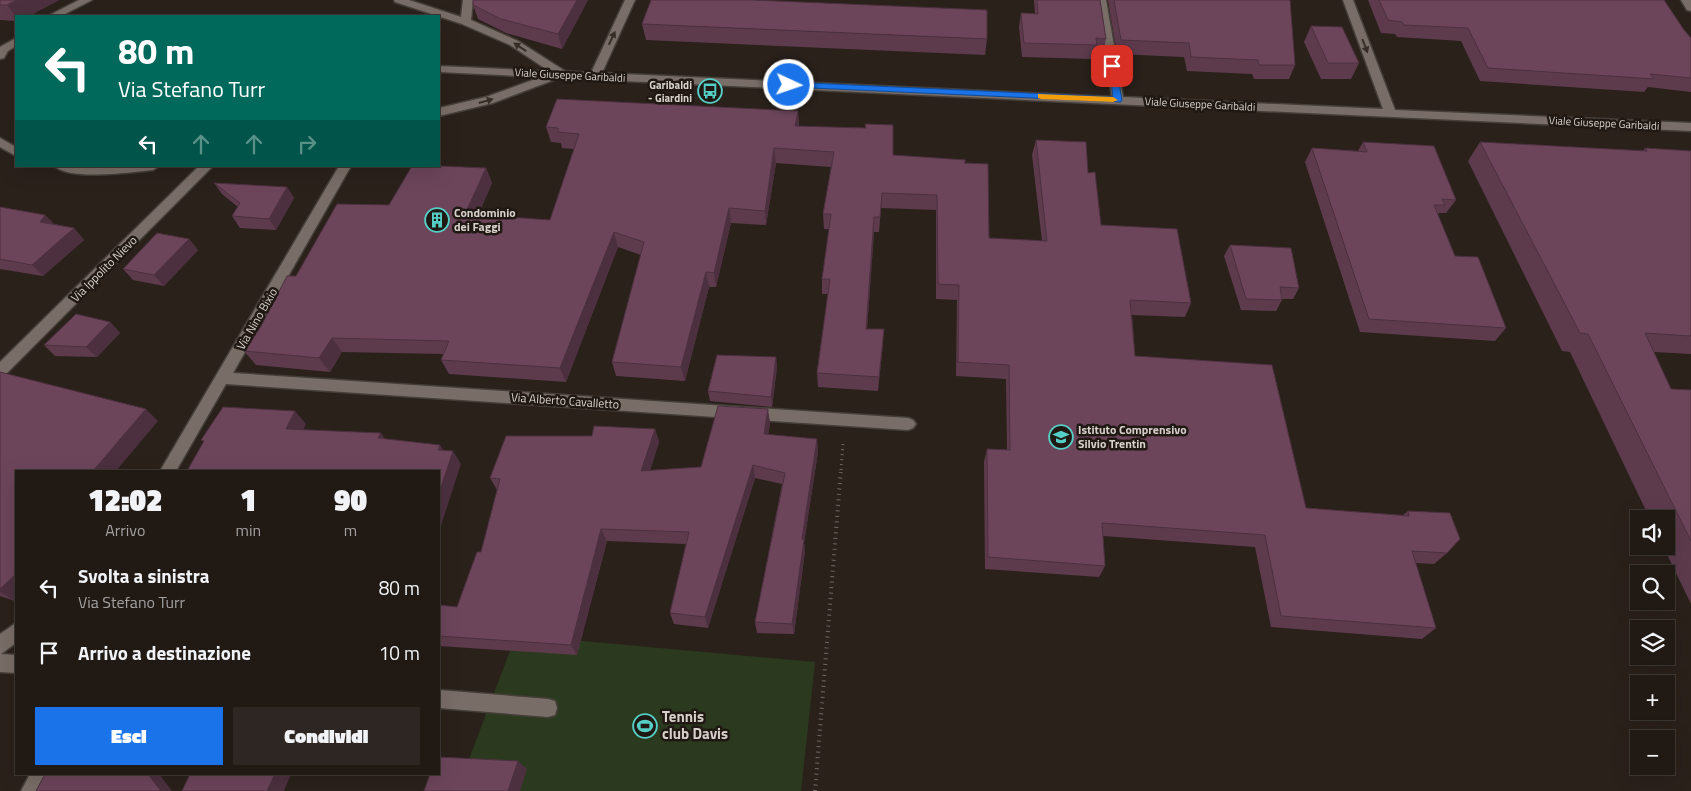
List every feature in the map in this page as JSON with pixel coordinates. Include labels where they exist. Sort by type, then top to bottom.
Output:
[{"type":"street","points":[[55,15],[87,0]]},
{"type":"street","points":[[399,0],[466,22],[514,43],[561,74]]},
{"type":"street","points":[[466,22],[468,0]]},
{"type":"street","points":[[595,76],[630,0]]},
{"type":"street","points":[[1101,0],[1118,100]]},
{"type":"street","points":[[1348,0],[1390,113]]},
{"type":"street","points":[[1686,0],[1691,8]]},
{"type":"street","points":[[1,52],[15,42]]},
{"type":"street","points":[[1,52],[15,50]]},
{"type":"street","name":"Viale Giuseppe Garibaldi","points":[[440,69],[1691,126]]},
{"type":"street","points":[[440,112],[489,100],[561,74]]},
{"type":"street","points":[[0,142],[15,151]]},
{"type":"street","points":[[68,167],[90,171],[140,167]]},
{"type":"street","name":"Via Ippolito Nievo","points":[[0,371],[206,167]]},
{"type":"street","name":"Via Nino Bixio","points":[[169,470],[344,167]]},
{"type":"street","name":"Via Alberto Cavalletto","points":[[223,378],[908,424]]},
{"type":"street","points":[[0,646],[15,633]]},
{"type":"street","points":[[0,663],[15,664]]},
{"type":"street","points":[[440,699],[548,708]]},
{"type":"street","points":[[31,791],[39,775]]},
{"type":"path","points":[[815,791],[845,420]]},
{"type":"green space","name":"Tennis club Davis","points":[[516,635],[815,662],[801,791],[457,791]]},
{"type":"building","points":[[0,0],[17,0],[7,5],[0,5]]},
{"type":"building","points":[[473,0],[577,0],[558,34],[501,19],[473,5]]},
{"type":"building","points":[[651,0],[753,0],[987,10],[987,39],[642,24]]},
{"type":"building","points":[[1037,0],[1100,0],[1106,39],[1096,38],[1097,45],[1024,43],[1021,13],[1038,14]]},
{"type":"building","points":[[1114,0],[1290,0],[1295,65],[1259,65],[1258,60],[1191,57],[1189,43],[1121,40]]},
{"type":"building","points":[[1379,0],[1664,0],[1691,38],[1691,78],[1650,74],[1654,79],[1488,68],[1468,28],[1404,25],[1402,22],[1388,20]]},
{"type":"building","points":[[1311,26],[1342,27],[1359,63],[1328,63]]},
{"type":"building","points":[[557,99],[798,111],[795,126],[866,128],[865,124],[893,125],[893,155],[966,160],[964,163],[988,164],[989,238],[1047,241],[1036,140],[1086,142],[1088,173],[1095,172],[1101,225],[1177,229],[1191,303],[1130,300],[1135,356],[1272,365],[1306,508],[1409,516],[1408,511],[1450,513],[1460,539],[1447,553],[1412,551],[1436,628],[1281,616],[1265,535],[1102,523],[1105,566],[988,557],[987,449],[1010,450],[1009,365],[958,362],[959,285],[938,284],[937,195],[882,193],[880,217],[874,217],[866,329],[884,329],[879,377],[817,373],[830,279],[822,279],[831,214],[823,214],[834,152],[774,148],[765,211],[729,208],[714,273],[706,272],[681,367],[612,362],[644,242],[614,232],[560,368],[441,360],[449,341],[332,338],[319,358],[244,351],[260,328],[287,276],[296,276],[337,204],[389,205],[411,167],[486,168],[465,214],[550,220],[579,134],[558,132],[558,128],[546,127]]},
{"type":"building","points":[[1363,142],[1434,146],[1456,200],[1442,199],[1445,205],[1434,205],[1455,256],[1478,257],[1506,328],[1369,319],[1312,148],[1367,152]]},
{"type":"building","points":[[1480,142],[1647,151],[1645,148],[1691,151],[1691,336],[1645,333],[1671,389],[1691,390],[1691,541],[1588,334],[1580,333]]},
{"type":"building","points":[[214,183],[287,187],[269,219],[232,216],[240,203]]},
{"type":"building","points":[[0,207],[45,215],[40,222],[74,228],[32,265],[0,259]]},
{"type":"building","points":[[157,233],[189,239],[154,275],[123,269]]},
{"type":"building","points":[[1230,245],[1291,248],[1299,288],[1280,287],[1282,300],[1246,299]]},
{"type":"building","points":[[76,314],[110,322],[86,347],[44,345]]},
{"type":"building","points":[[717,355],[776,357],[771,397],[708,391]]},
{"type":"building","points":[[0,372],[146,409],[94,470],[15,470],[15,575],[0,589]]},
{"type":"building","points":[[718,406],[768,409],[764,434],[817,439],[792,624],[755,622],[785,473],[753,465],[705,617],[670,613],[689,532],[601,529],[571,645],[440,636],[440,605],[457,607],[477,552],[481,552],[500,479],[490,478],[506,436],[592,436],[594,426],[655,429],[641,471],[701,467]]},
{"type":"building","points":[[223,407],[295,411],[286,429],[381,433],[378,438],[440,445],[438,450],[453,451],[440,491],[440,470],[188,470],[204,441],[201,440]]},
{"type":"building","points":[[440,757],[518,761],[508,791],[424,791],[430,775],[440,775]]},
{"type":"building","points":[[44,775],[149,775],[161,791],[36,791]]},
{"type":"building","points":[[190,775],[275,775],[267,791],[182,791]]},
{"type":"slow traffic","points":[[1041,96],[1113,100]]},
{"type":"place","name":"Garibaldi - Giardini","points":[[710,91]]},
{"type":"place","name":"Condominio dei Faggi","points":[[437,220]]},
{"type":"place","name":"Istituto Comprensivo Silvio Trentin","points":[[1061,437]]},
{"type":"place","name":"Tennis club Davis","points":[[645,726]]},
{"type":"route","points":[[789,85],[1118,100],[1112,66]]}]
